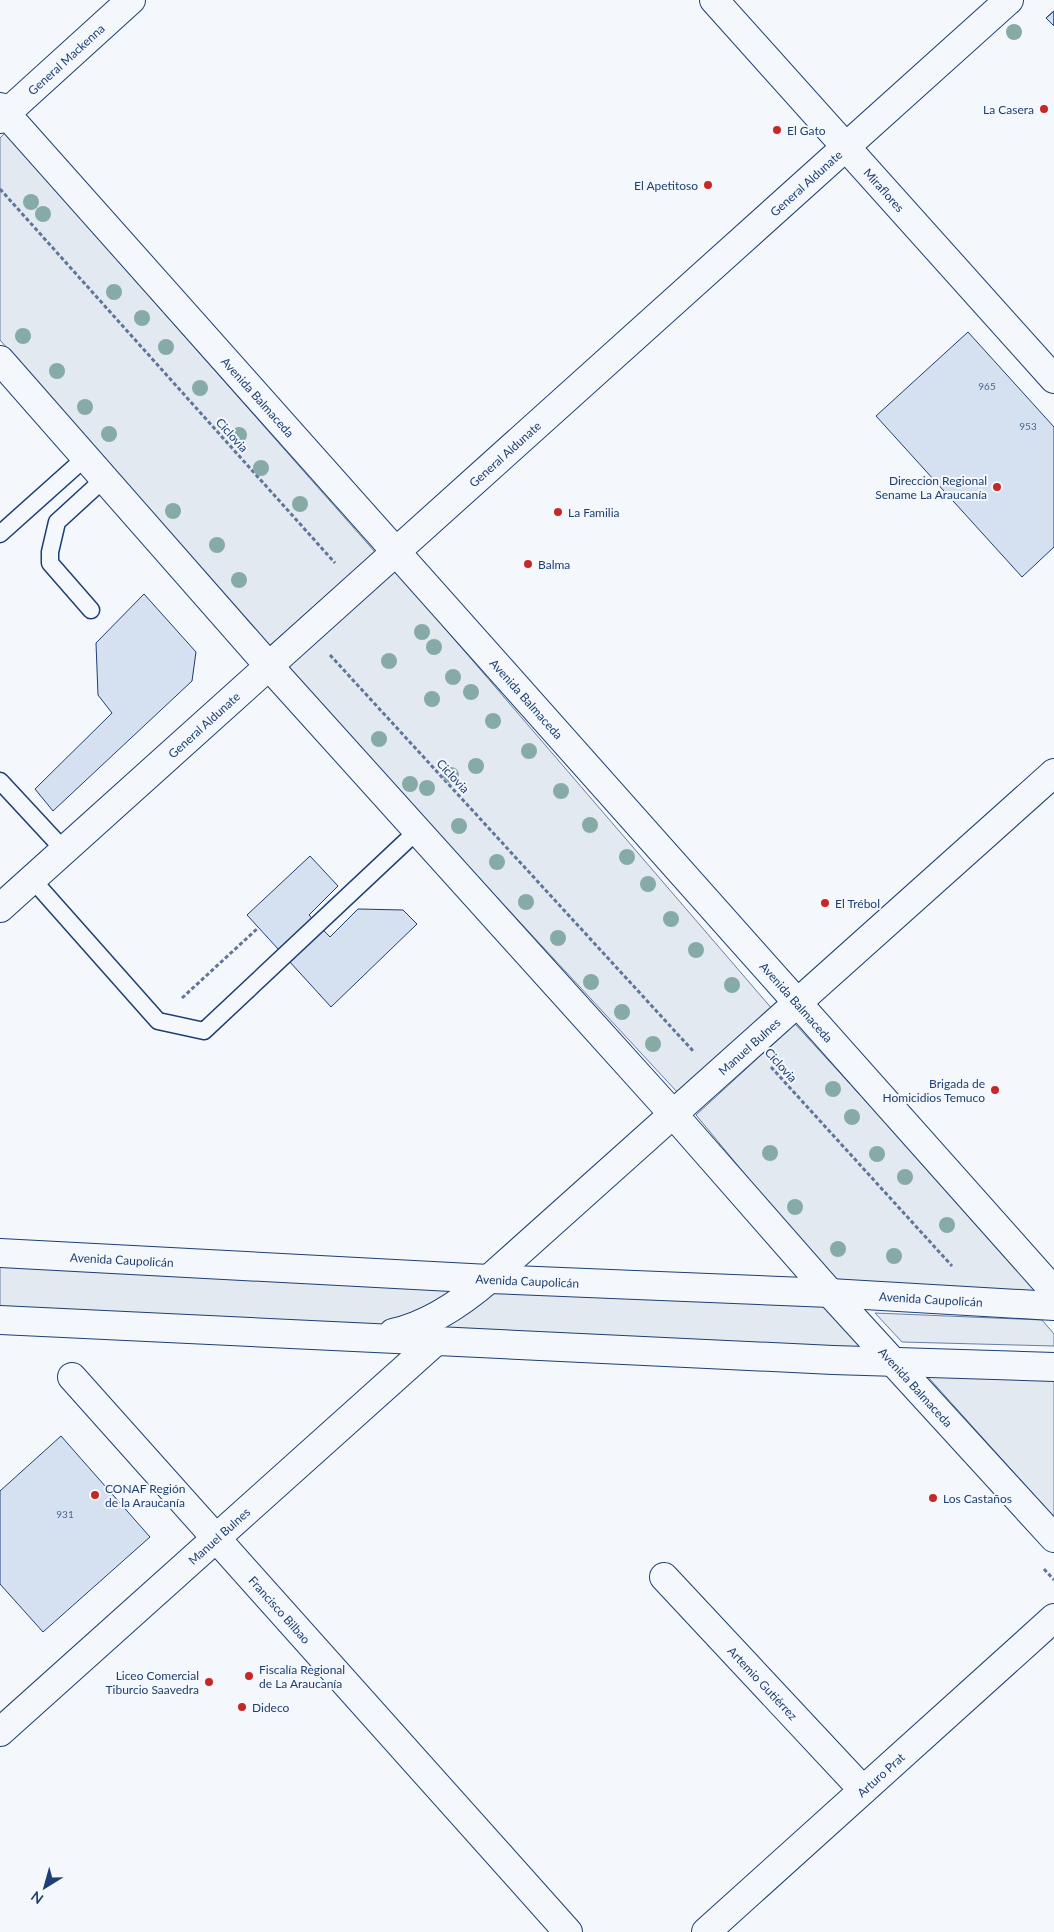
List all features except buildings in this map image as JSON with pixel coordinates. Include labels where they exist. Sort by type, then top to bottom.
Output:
[{"type":"main road","name":"General Mackenna","points":[[2,114],[131,0]]},
{"type":"main road","name":"Miraflores","points":[[714,0],[1054,379]]},
{"type":"main road","name":"General Aldunate","points":[[0,908],[1009,0]]},
{"type":"main road","name":"Avenida Balmaceda","points":[[2,114],[1054,1291]]},
{"type":"main road","name":"Avenida Balmaceda","points":[[0,360],[268,665],[673,1114],[893,1363],[1054,1538]]},
{"type":"main road","name":"Manuel Bulnes","points":[[372,1337],[397,1332],[437,1316],[468,1297],[1054,773]]},
{"type":"main road","name":"Avenida Caupolicán","points":[[0,1253],[489,1279],[830,1293],[1054,1306]]},
{"type":"main road","points":[[0,1320],[893,1363],[1054,1367]]},
{"type":"main road","name":"Manuel Bulnes","points":[[0,1732],[437,1340]]},
{"type":"main road","name":"Francisco Bilbao","points":[[72,1378],[214,1539],[568,1932]]},
{"type":"main road","name":"Artemio Gutiérrez","points":[[664,1577],[863,1790]]},
{"type":"main road","name":"Arturo Prat","points":[[706,1932],[1054,1618]]},
{"type":"lane","points":[[0,534],[86,457]]},
{"type":"lane","points":[[91,610],[50,563],[50,552],[57,522],[105,478]]},
{"type":"lane","points":[[0,781],[64,850]]},
{"type":"lane","points":[[32,879],[158,1020],[204,1031],[418,831]]},
{"type":"path","name":"Ciclovia","points":[[0,189],[356,586]]},
{"type":"path","name":"Ciclovia","points":[[325,650],[695,1052]]},
{"type":"path","points":[[158,1020],[258,928]]},
{"type":"path","name":"Ciclovia","points":[[751,1044],[951,1266],[960,1268]]},
{"type":"shaded area","points":[[5,133],[375,552],[269,646],[0,340],[0,138]]},
{"type":"shaded area","points":[[393,568],[773,1010],[678,1093],[283,666]]},
{"type":"shaded area","points":[[795,1024],[1043,1294],[835,1283],[696,1115]]},
{"type":"shaded area","points":[[0,1263],[825,1304],[868,1350],[0,1309]]},
{"type":"shaded area","points":[[875,1313],[1042,1320],[1054,1334],[1054,1346],[902,1342]]},
{"type":"shaded area","points":[[928,1377],[1054,1380],[1054,1517]]},
{"type":"place","name":"La Casera","points":[[1044,109]]},
{"type":"place","name":"El Gato","points":[[777,130]]},
{"type":"place","name":"El Apetitoso","points":[[708,185]]},
{"type":"place","name":"Direccion Regional Sename La Araucanía","points":[[997,487]]},
{"type":"place","name":"La Familia","points":[[558,512]]},
{"type":"place","name":"Balma","points":[[528,564]]},
{"type":"place","name":"El Trébol","points":[[825,903]]},
{"type":"place","name":"Brigada de Homicidios Temuco","points":[[995,1090]]},
{"type":"place","name":"CONAF Región de la Araucanía","points":[[95,1495]]},
{"type":"place","name":"Los Castaños","points":[[933,1498]]},
{"type":"place","name":"Fiscalía Regional de La Araucanía","points":[[249,1676]]},
{"type":"place","name":"Liceo Comercial Tiburcio Saavedra","points":[[209,1682]]},
{"type":"place","name":"Dideco","points":[[242,1707]]}]
